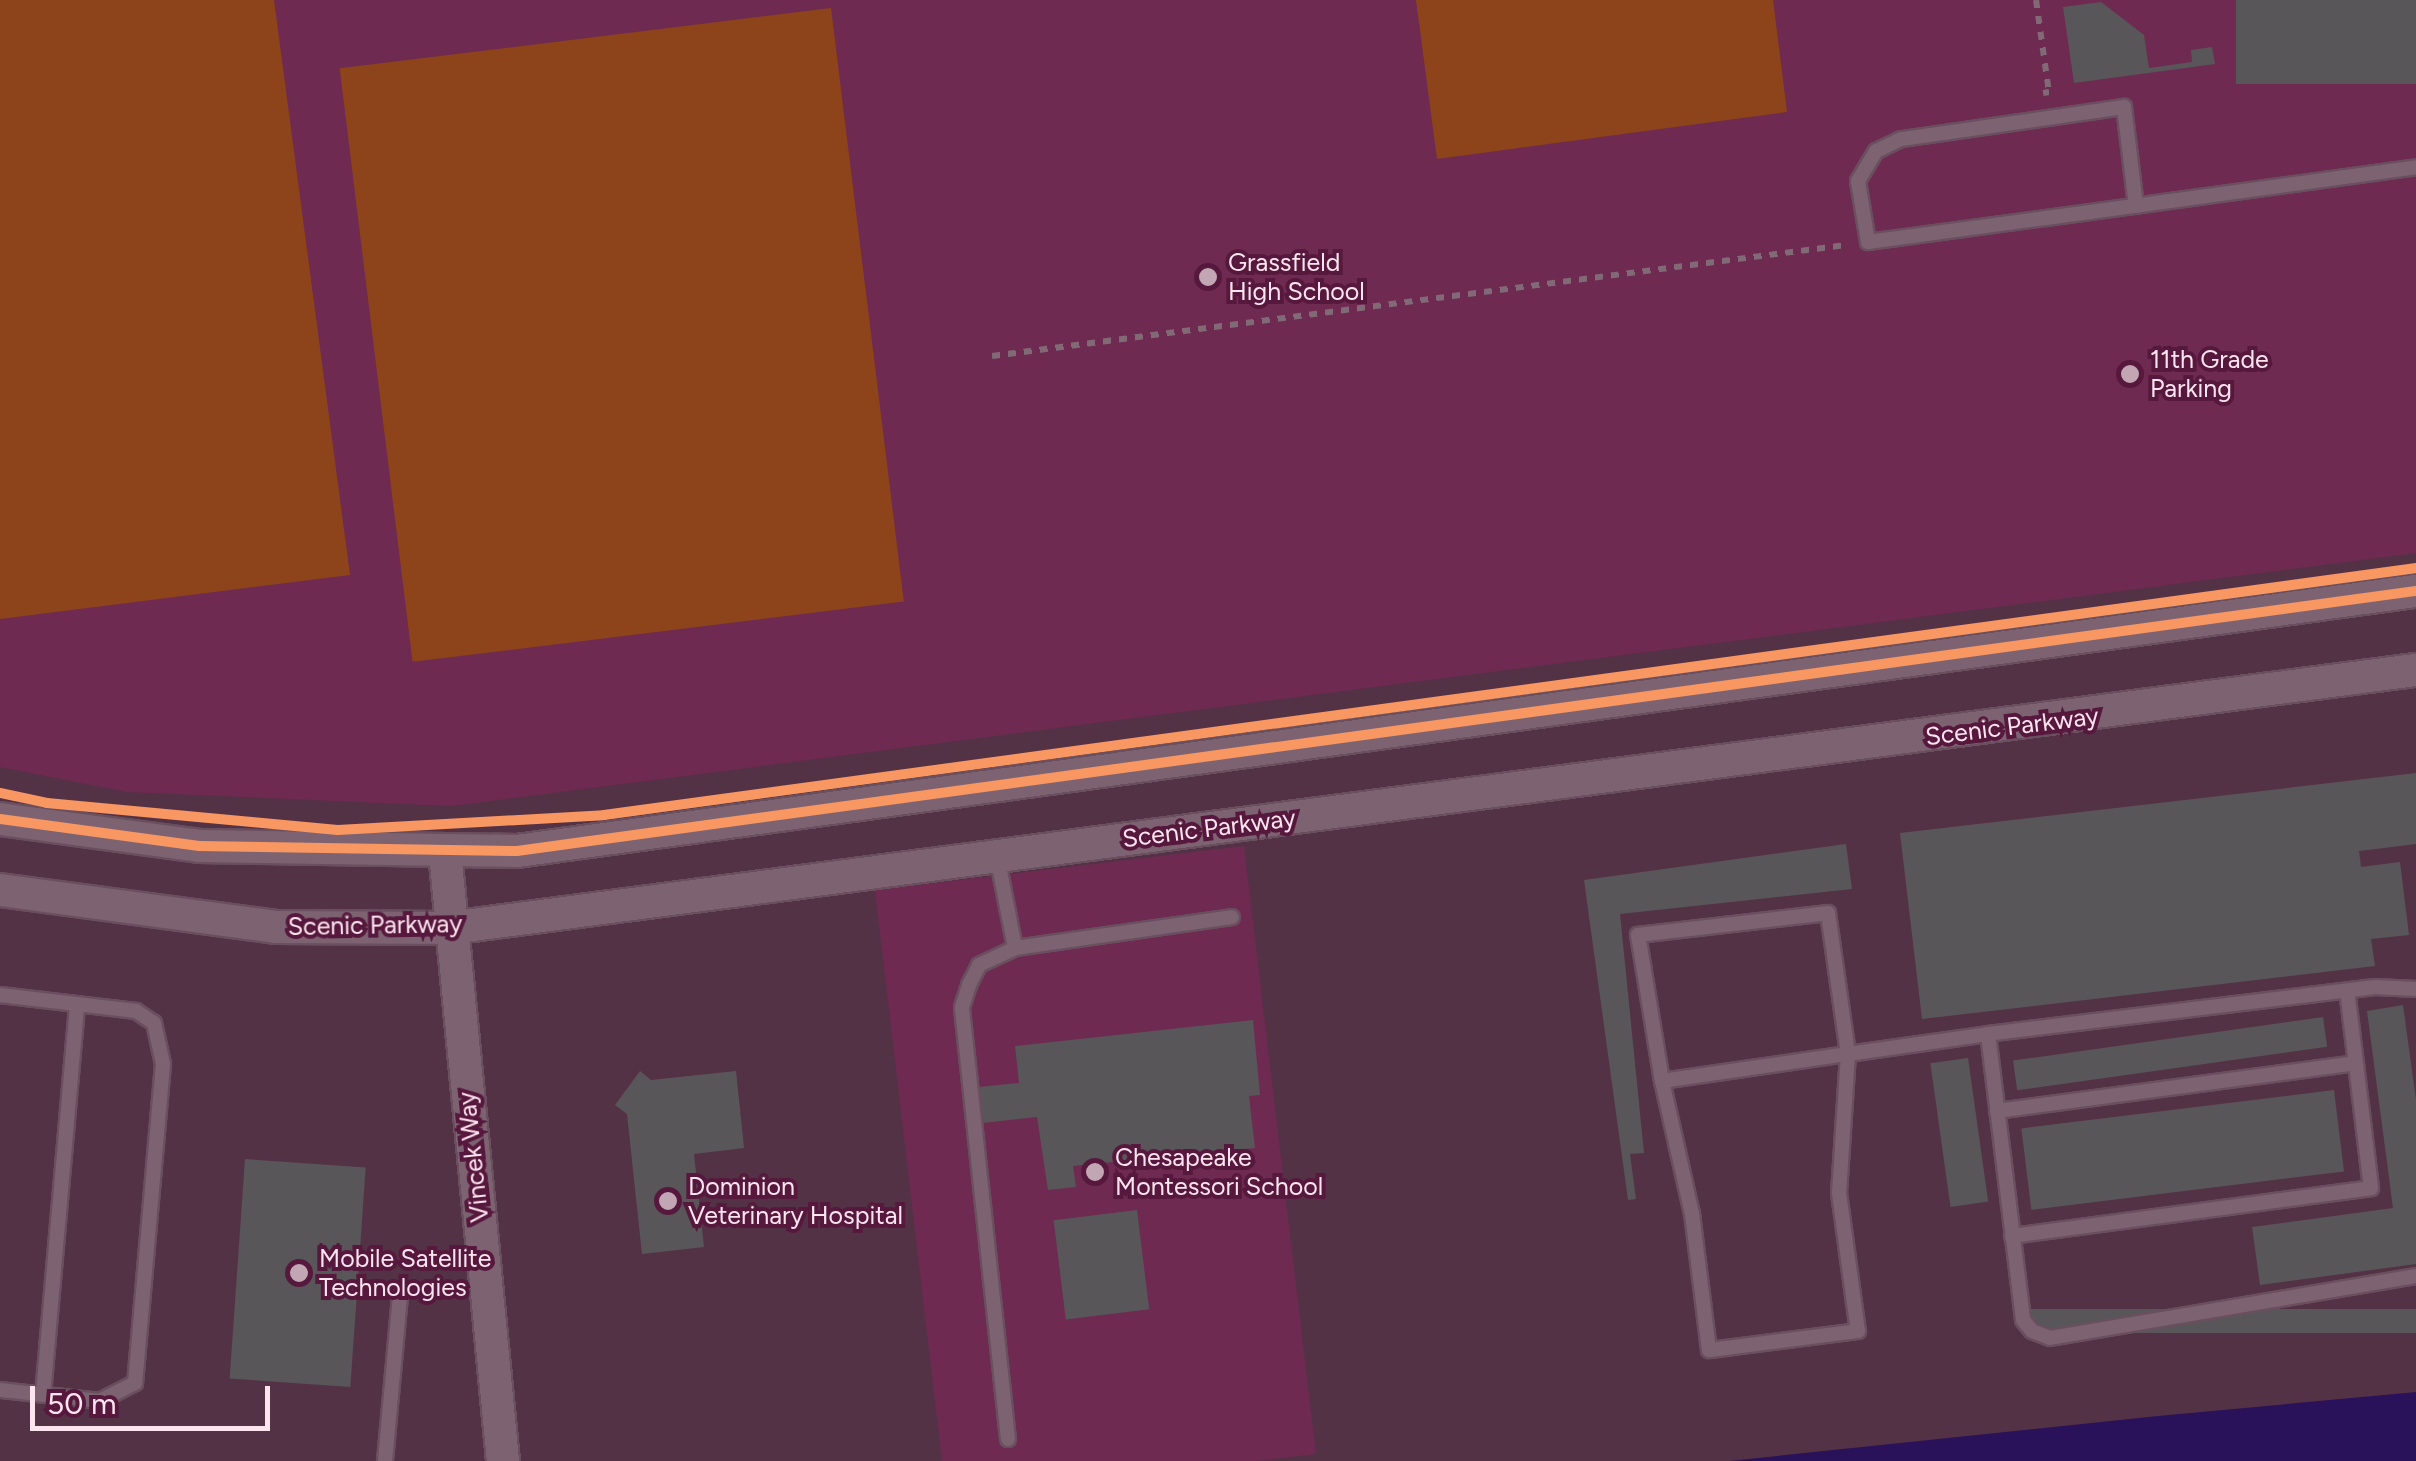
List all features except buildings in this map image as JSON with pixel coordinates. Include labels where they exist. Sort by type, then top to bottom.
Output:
[{"type":"street","points":[[0,819],[199,846],[517,851],[896,801],[1372,730],[2416,591]]},
{"type":"street","name":"Scenic Parkway","points":[[0,890],[276,926],[450,928],[2416,670]]},
{"type":"street","name":"Vincek Way","points":[[445,852],[503,1461]]},
{"type":"lane","points":[[2136,206],[2124,107],[1902,139],[1876,151],[1858,181],[1868,242],[2136,206],[2416,167]]},
{"type":"lane","points":[[997,855],[1015,948]]},
{"type":"lane","points":[[1828,913],[1848,1054],[1839,1192],[1858,1331],[1708,1350],[1692,1214],[1662,1080],[1638,935],[1828,913]]},
{"type":"lane","points":[[1008,1439],[962,1007],[978,965],[1015,948],[1232,917]]},
{"type":"lane","points":[[1662,1080],[1988,1034],[2347,991],[2416,989]]},
{"type":"lane","points":[[2012,1236],[2372,1188],[2347,991]]},
{"type":"lane","points":[[0,995],[136,1011],[154,1022],[162,1044],[140,1363],[134,1384],[118,1396],[100,1401],[0,1390]]},
{"type":"lane","points":[[44,1394],[77,1004]]},
{"type":"lane","points":[[1988,1034],[2023,1320],[2050,1338],[2416,1276]]},
{"type":"lane","points":[[1997,1112],[2356,1063]]},
{"type":"lane","points":[[385,1461],[400,1294]]},
{"type":"path","points":[[2029,96],[2048,92],[2036,0]]},
{"type":"path","points":[[992,356],[1834,250],[1846,246],[1845,229]]},
{"type":"shaded area","name":"Grassfield High School","points":[[0,0],[2416,0],[2416,553],[451,806],[127,792],[0,767]]},
{"type":"shaded area","points":[[0,0],[274,0],[350,575],[0,619]]},
{"type":"shaded area","points":[[1416,0],[1773,0],[1787,112],[1437,159]]},
{"type":"shaded area","points":[[831,8],[904,602],[413,662],[340,68]]},
{"type":"shaded area","name":"Chesapeake Montessori School","points":[[1244,846],[1316,1454],[1255,1461],[942,1461],[875,890]]},
{"type":"shaded area","points":[[2416,1392],[2416,1461],[1729,1461],[2158,1416]]},
{"type":"cycle path","points":[[0,793],[47,803],[338,830],[604,815],[2416,568]]},
{"type":"cycle path","points":[[0,819],[199,846],[517,851],[2416,591]]},
{"type":"place","name":"Grassfield High School","points":[[1208,277]]},
{"type":"place","name":"11th Grade Parking","points":[[2130,374]]},
{"type":"place","name":"Chesapeake Montessori School","points":[[1095,1172]]},
{"type":"place","name":"Dominion Veterinary Hospital","points":[[668,1201]]},
{"type":"place","name":"Mobile Satellite Technologies","points":[[299,1273]]}]
